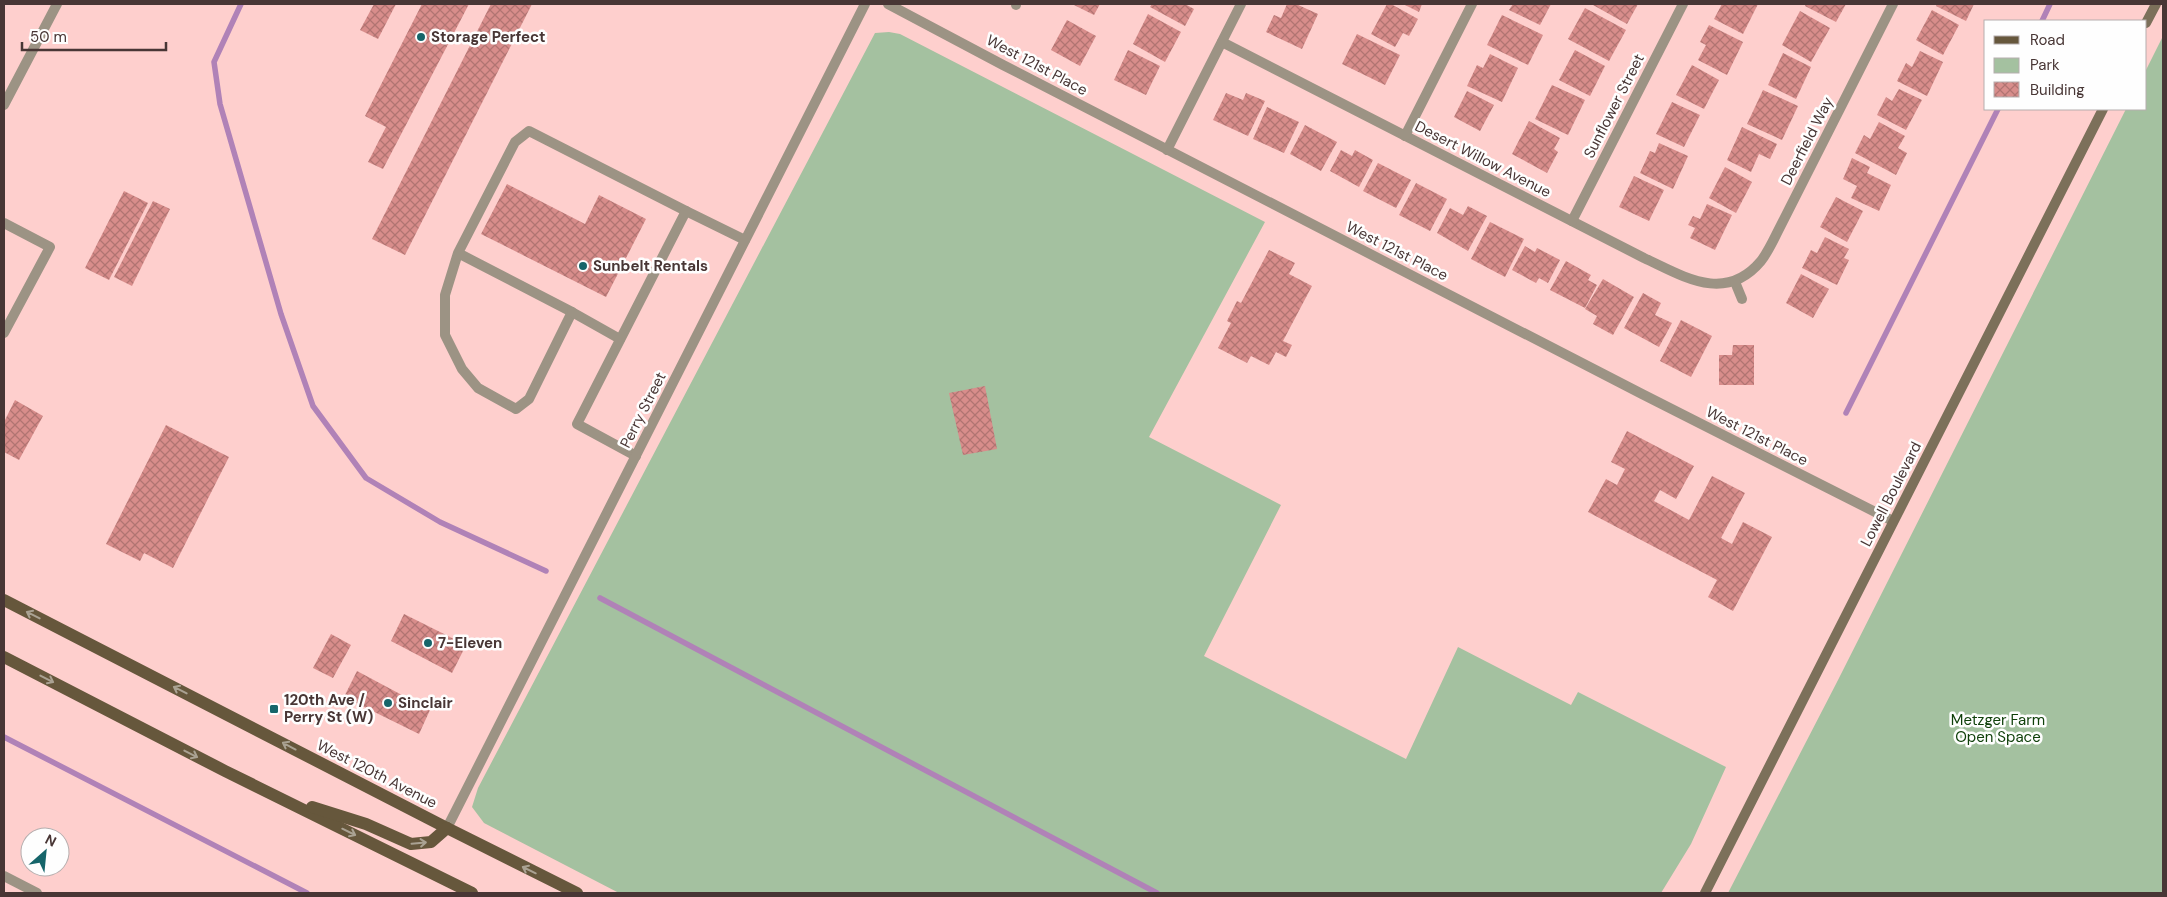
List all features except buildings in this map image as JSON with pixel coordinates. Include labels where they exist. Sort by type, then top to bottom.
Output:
[{"type":"main road","points":[[2147,21],[2156,4]]},
{"type":"main road","name":"Lowell Boulevard","points":[[1706,893],[2101,110]]},
{"type":"main road","name":"West 120th Avenue","points":[[4,600],[577,893]]},
{"type":"main road","points":[[4,657],[274,795],[472,893]]},
{"type":"main road","points":[[274,795],[366,824],[411,844],[431,842],[447,828]]},
{"type":"street","points":[[4,105],[57,4]]},
{"type":"street","name":"Perry Street","points":[[447,828],[865,4]]},
{"type":"street","name":"West 121st Place","points":[[888,4],[1167,150],[1894,521]]},
{"type":"street","points":[[1167,150],[1241,4]]},
{"type":"street","points":[[1405,136],[1472,4]]},
{"type":"street","name":"Sunflower Street","points":[[1572,221],[1683,4]]},
{"type":"street","name":"Deerfield Way","points":[[1735,282],[1744,277],[1762,260],[1893,4]]},
{"type":"street","name":"Desert Willow Avenue","points":[[1222,42],[1572,221],[1696,282],[1710,284],[1735,282]]},
{"type":"street","points":[[572,312],[529,400],[516,409],[478,388],[462,369],[446,335],[446,295],[458,254],[515,142],[529,131],[745,240]]},
{"type":"street","points":[[636,456],[577,424],[686,210]]},
{"type":"street","points":[[4,223],[50,247],[4,333]]},
{"type":"street","points":[[458,254],[620,338]]},
{"type":"street","points":[[1735,282],[1742,299]]},
{"type":"street","points":[[4,876],[38,893]]},
{"type":"green space","points":[[889,32],[900,34],[1265,222],[1149,437],[1281,505],[1204,656],[1406,759],[1458,647],[1571,705],[1578,692],[1726,767],[1691,844],[1661,893],[619,893],[484,823],[472,807],[478,788],[875,33]]},
{"type":"green space","name":"Metzger Farm Open Space","points":[[2163,36],[2163,893],[1728,893],[1837,682],[2125,110],[2147,110],[2147,68]]},
{"type":"waterway","points":[[241,4],[214,62],[220,104],[281,314],[313,406],[366,478],[440,522],[546,571]]},
{"type":"waterway","points":[[2042,20],[2050,4]]},
{"type":"waterway","points":[[1846,413],[1998,110]]},
{"type":"waterway","points":[[600,598],[1157,893]]},
{"type":"waterway","points":[[4,737],[307,893]]},
{"type":"place","name":"Storage Perfect","points":[[421,37]]},
{"type":"place","name":"Sunbelt Rentals","points":[[583,266]]},
{"type":"place","name":"7-Eleven","points":[[428,643]]},
{"type":"place","name":"Sinclair","points":[[388,703]]},
{"type":"place","name":"120th Ave / Perry St (W)","points":[[274,709]]}]
